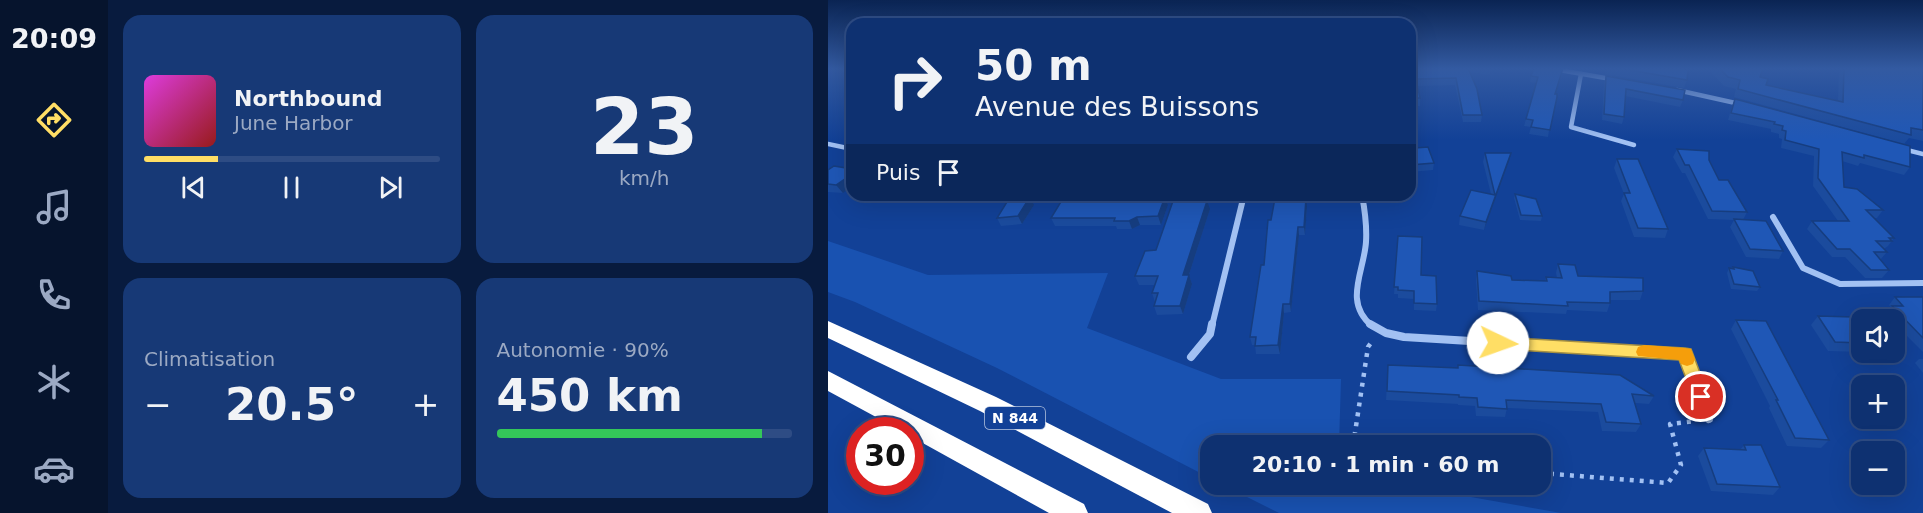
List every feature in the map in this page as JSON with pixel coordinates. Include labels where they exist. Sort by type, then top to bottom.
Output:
[{"type":"highway","name":"N 844","points":[[828,329],[988,404],[1199,513]]},
{"type":"highway","points":[[828,380],[1075,513]]},
{"type":"street","points":[[1578,92],[1571,127],[1634,145]]},
{"type":"street","points":[[1684,92],[1748,105]]},
{"type":"street","points":[[828,144],[846,148]]},
{"type":"street","points":[[1902,148],[1923,154]]},
{"type":"street","points":[[1191,357],[1210,334],[1243,201]]},
{"type":"street","points":[[1363,201],[1367,227],[1366,246],[1356,292],[1357,305],[1362,316],[1379,332],[1404,337],[1685,354],[1708,419]]},
{"type":"street","points":[[1773,217],[1803,268],[1840,284],[1923,283]]},
{"type":"path","points":[[1355,435],[1368,347],[1379,332]]},
{"type":"path","points":[[1551,474],[1668,483],[1681,465],[1670,424],[1708,419]]},
{"type":"shaded area","points":[[828,241],[928,275],[1108,273],[1087,328],[1221,379],[1341,379],[1339,435],[1200,435],[1200,473],[997,368],[855,302],[828,292]]},
{"type":"shaded area","points":[[1243,495],[1459,495],[1561,513],[1279,513]]},
{"type":"building","points":[[1459,92],[1478,92],[1482,115],[1463,115]]},
{"type":"building","points":[[1534,92],[1556,92],[1557,97],[1550,130],[1531,127],[1533,120],[1526,119]]},
{"type":"building","points":[[1605,92],[1626,92],[1624,117],[1604,114]]},
{"type":"building","points":[[1641,92],[1685,92],[1683,100]]},
{"type":"building","points":[[1749,92],[1797,92],[1843,102],[1843,92],[1923,92],[1923,130],[1911,128],[1911,135]]},
{"type":"building","points":[[1735,99],[1910,146],[1910,167],[1864,155],[1864,158],[1842,152],[1844,187],[1857,189],[1883,210],[1866,210],[1894,238],[1889,238],[1892,241],[1876,241],[1887,252],[1874,252],[1889,270],[1871,270],[1850,249],[1837,249],[1812,221],[1849,221],[1818,178],[1819,149],[1785,140],[1786,131],[1782,130],[1783,126],[1774,124],[1775,122],[1731,113]]},
{"type":"building","points":[[1428,147],[1434,163],[1416,164],[1416,148]]},
{"type":"building","points":[[1677,149],[1709,151],[1709,160],[1719,180],[1728,180],[1747,212],[1712,211],[1689,165],[1685,165]]},
{"type":"building","points":[[1485,153],[1511,153],[1486,222],[1460,216],[1471,190],[1495,195]]},
{"type":"building","points":[[1617,159],[1638,159],[1668,229],[1638,228],[1624,193],[1630,193]]},
{"type":"building","points":[[834,166],[846,168],[846,178],[836,185],[828,184],[828,170]]},
{"type":"building","points":[[1515,194],[1536,199],[1542,216],[1521,215]]},
{"type":"building","points":[[1008,201],[1027,201],[1018,216],[997,218]]},
{"type":"building","points":[[1061,201],[1164,201],[1158,216],[1137,217],[1129,221],[1114,221],[1115,218],[1051,218]]},
{"type":"building","points":[[1173,201],[1207,201],[1183,275],[1189,275],[1180,306],[1154,306],[1158,293],[1152,293],[1158,276],[1135,276],[1145,251],[1156,250]]},
{"type":"building","points":[[1274,201],[1306,201],[1304,227],[1298,227],[1290,304],[1283,304],[1278,345],[1255,346],[1256,337],[1250,337],[1261,265],[1264,265],[1268,220],[1271,220]]},
{"type":"building","points":[[1734,219],[1766,221],[1783,251],[1750,249]]},
{"type":"building","points":[[1398,236],[1422,237],[1421,275],[1436,276],[1437,304],[1414,303],[1414,291],[1398,290],[1398,287],[1394,287]]},
{"type":"building","points":[[1558,264],[1575,265],[1578,276],[1643,278],[1643,291],[1610,292],[1610,303],[1567,302],[1568,306],[1479,301],[1477,271],[1511,276],[1512,280],[1547,281],[1546,277],[1562,278]]},
{"type":"building","points":[[1733,267],[1753,271],[1760,287],[1734,284],[1729,268],[1734,269]]},
{"type":"building","points":[[1895,297],[1923,297],[1923,338],[1905,319],[1905,309],[1895,309],[1892,306],[1903,306]]},
{"type":"building","points":[[1818,316],[1851,317],[1851,343],[1835,342]]},
{"type":"building","points":[[1736,320],[1766,321],[1829,440],[1795,438]]},
{"type":"building","points":[[1388,365],[1458,368],[1458,365],[1620,375],[1654,396],[1632,394],[1641,424],[1606,422],[1601,404],[1506,400],[1507,409],[1478,407],[1477,398],[1459,397],[1459,395],[1387,391]]},
{"type":"building","points":[[1744,445],[1761,445],[1780,487],[1717,484],[1704,448],[1746,450]]},
{"type":"slow traffic","points":[[1644,352],[1685,354],[1687,359]]},
{"type":"route","points":[[1498,343],[1685,354],[1701,397]]}]
